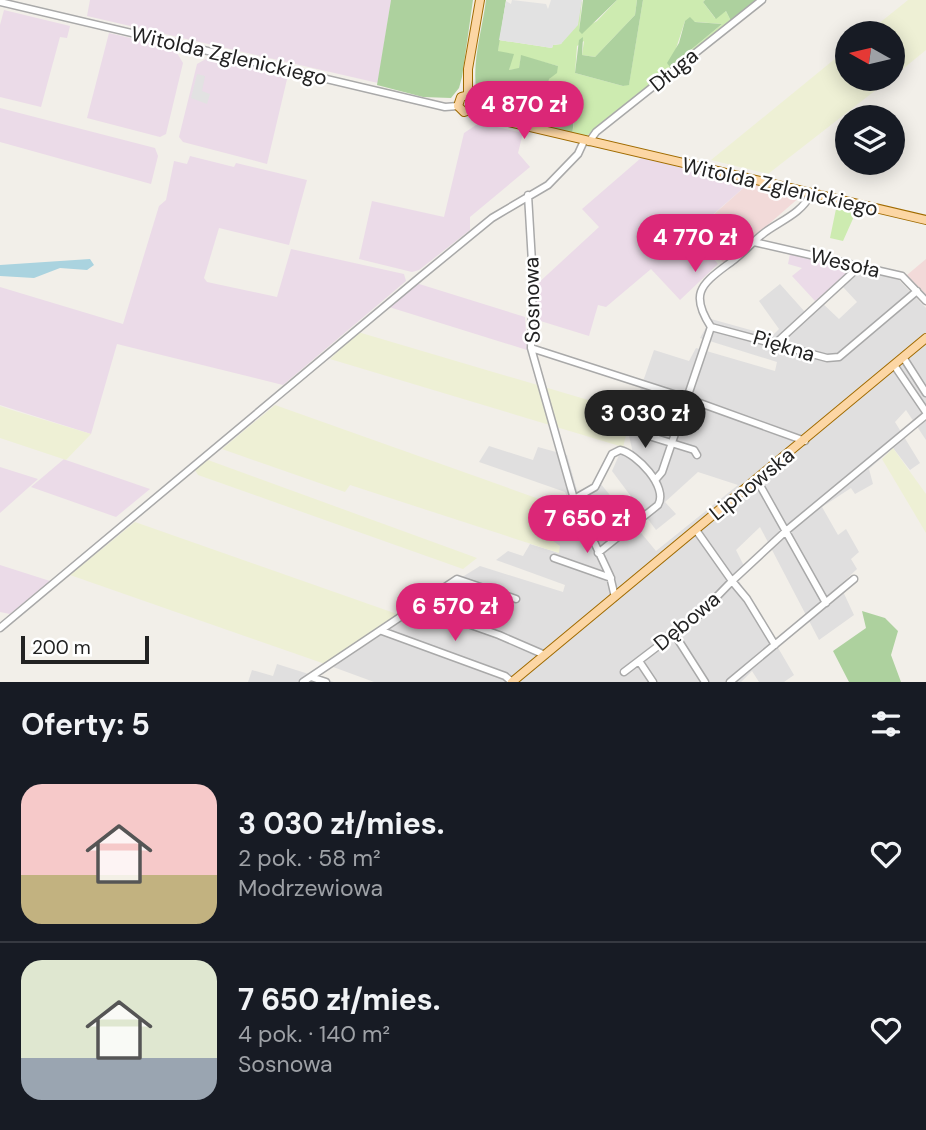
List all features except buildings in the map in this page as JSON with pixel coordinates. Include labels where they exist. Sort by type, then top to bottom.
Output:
[{"type":"main road","points":[[468,95],[461,97],[458,106],[464,112],[473,109],[474,102],[468,95],[468,69],[480,0]]},
{"type":"main road","name":"Witolda Zglenickiego","points":[[473,109],[496,119],[810,195],[926,220]]},
{"type":"main road","name":"Lipnowska","points":[[512,682],[926,338]]},
{"type":"street","name":"Długa","points":[[586,141],[762,0]]},
{"type":"street","name":"Witolda Zglenickiego","points":[[0,2],[445,107],[458,106]]},
{"type":"street","points":[[0,628],[420,276],[492,218],[548,185],[578,154],[586,141]]},
{"type":"street","name":"Sosnowa","points":[[528,195],[533,279],[531,348],[574,499],[611,578],[614,597]]},
{"type":"street","points":[[656,479],[662,472],[711,327],[700,308],[702,289],[715,272],[806,204],[810,195]]},
{"type":"street","name":"Wesoła","points":[[754,242],[902,276],[926,301]]},
{"type":"street","points":[[776,343],[860,266]]},
{"type":"street","name":"Piękna","points":[[711,327],[827,358],[839,357],[917,291]]},
{"type":"street","points":[[531,348],[686,398],[805,441]]},
{"type":"street","points":[[903,357],[926,393]]},
{"type":"street","points":[[775,645],[747,599],[732,582],[787,530],[926,414],[894,365]]},
{"type":"street","points":[[652,437],[694,450],[697,455]]},
{"type":"street","points":[[574,499],[595,486],[611,454],[620,450],[629,453],[656,479],[662,497],[658,505],[598,553]]},
{"type":"street","points":[[757,480],[826,603]]},
{"type":"street","name":"Dębowa","points":[[624,672],[675,635],[732,582],[696,530]]},
{"type":"street","points":[[554,558],[611,578]]},
{"type":"street","points":[[303,682],[457,579],[516,599]]},
{"type":"street","points":[[730,682],[854,579]]},
{"type":"street","points":[[417,606],[499,635],[545,655]]},
{"type":"street","points":[[382,631],[505,676],[512,682]]},
{"type":"street","points":[[675,635],[705,682]]},
{"type":"street","points":[[639,661],[653,682]]},
{"type":"street","points":[[311,677],[326,682]]},
{"type":"shaded area","points":[[90,0],[391,0],[378,83],[87,16]]},
{"type":"shaded area","points":[[512,0],[546,4],[548,9],[551,0],[582,0],[578,25],[561,44],[553,45],[552,48],[499,40],[506,1],[511,4]]},
{"type":"shaded area","points":[[4,10],[70,26],[67,38],[60,37],[41,107],[0,97],[0,25]]},
{"type":"shaded area","points":[[109,33],[174,48],[183,63],[166,134],[160,137],[87,118]]},
{"type":"shaded area","points":[[211,56],[288,75],[267,164],[183,142],[179,137],[197,64]]},
{"type":"shaded area","points":[[197,74],[205,76],[202,91],[210,94],[207,104],[191,98]]},
{"type":"shaded area","points":[[0,108],[155,148],[158,156],[151,184],[0,142]]},
{"type":"shaded area","points":[[479,123],[523,133],[518,153],[530,167],[470,217],[470,230],[419,270],[412,272],[359,259],[372,201],[444,217],[464,133]]},
{"type":"shaded area","points":[[190,156],[234,167],[236,163],[307,180],[289,245],[219,228],[204,278],[207,282],[277,297],[291,249],[404,274],[406,281],[283,385],[117,344],[91,434],[0,405],[0,287],[123,324],[159,206],[166,200],[174,161],[187,164]]},
{"type":"shaded area","points":[[641,158],[749,183],[692,233],[718,264],[680,300],[651,269],[606,307],[598,305],[589,336],[534,319],[535,286],[599,227],[582,209]]},
{"type":"shaded area","points":[[749,183],[801,196],[724,263],[694,232]]},
{"type":"shaded area","points":[[790,254],[849,268],[850,271],[815,301],[792,276],[802,268],[788,264]]},
{"type":"shaded area","points":[[926,259],[926,295],[907,275]]},
{"type":"shaded area","points":[[862,270],[899,280],[926,308],[926,440],[906,410],[895,422],[920,463],[910,470],[893,448],[869,469],[873,484],[855,494],[851,488],[822,507],[838,535],[846,529],[859,552],[851,559],[857,569],[840,585],[854,615],[819,640],[760,527],[736,550],[745,568],[736,576],[794,675],[784,682],[759,682],[752,671],[741,682],[374,682],[325,664],[416,600],[422,602],[480,566],[563,592],[565,585],[496,560],[508,551],[523,556],[530,544],[559,553],[549,538],[553,523],[582,531],[565,492],[479,462],[489,446],[533,460],[538,447],[567,455],[579,497],[600,483],[656,551],[738,485],[698,472],[665,502],[676,514],[656,530],[612,471],[619,455],[633,453],[627,427],[654,350],[689,361],[696,348],[775,371],[777,362],[700,338],[711,319],[772,336],[779,329],[759,301],[780,284],[805,312],[819,300],[839,319],[857,302],[843,287]]},
{"type":"shaded area","points":[[416,283],[525,317],[527,350],[389,307]]},
{"type":"shaded area","points":[[64,459],[150,489],[116,517],[31,487]]},
{"type":"shaded area","points":[[0,467],[38,479],[0,513]]},
{"type":"shaded area","points":[[0,565],[50,581],[10,614],[0,612]]},
{"type":"shaded area","points":[[277,664],[334,682],[248,682],[252,670],[273,676]]},
{"type":"green space","points":[[391,0],[473,0],[462,77],[459,88],[451,98],[423,97],[377,85]]},
{"type":"green space","points":[[486,0],[506,0],[498,51],[514,54],[509,70],[519,68],[521,55],[558,66],[557,73],[549,79],[547,92],[554,99],[568,103],[573,118],[572,135],[505,118],[504,114],[480,104],[475,79]]},
{"type":"green space","points":[[582,0],[579,31],[597,21],[617,0],[637,0],[635,15],[595,57],[582,55],[584,41],[577,46],[575,73],[623,86],[629,84],[643,0],[705,0],[703,2],[715,18],[726,11],[731,21],[759,0],[584,138],[572,136],[575,116],[547,92],[549,79],[558,66],[521,56],[519,69],[509,70],[511,57],[498,51],[499,40],[552,48],[553,45],[561,44]],"holes":[[[685,21],[722,24],[670,67]]]},
{"type":"green space","points":[[583,0],[617,0],[582,34],[579,31]]},
{"type":"green space","points":[[637,0],[643,0],[629,85],[623,86],[575,73],[579,40],[583,37],[582,55],[595,57],[635,15]]},
{"type":"green space","points":[[756,0],[731,21],[726,11],[716,19],[703,2]]},
{"type":"green space","points":[[908,0],[926,0],[926,50],[905,67],[905,21],[882,21]]},
{"type":"green space","points":[[690,17],[695,22],[722,24],[670,67],[667,63],[679,43],[685,21]]},
{"type":"green space","points":[[835,59],[835,91],[875,91],[857,105],[835,105],[835,122],[768,174],[711,160]]},
{"type":"green space","points":[[836,209],[856,212],[843,241],[830,238]]},
{"type":"green space","points":[[358,332],[632,413],[623,447],[330,359]]},
{"type":"green space","points":[[275,405],[573,511],[582,532],[553,523],[549,538],[560,546],[559,553],[350,485],[345,492],[222,449]]},
{"type":"green space","points":[[0,406],[91,434],[66,460],[0,438]]},
{"type":"green space","points":[[893,448],[926,494],[926,533],[882,459]]},
{"type":"green space","points":[[208,460],[477,558],[463,569],[198,475],[195,470]]},
{"type":"green space","points":[[135,522],[397,614],[325,664],[70,575]]},
{"type":"green space","points":[[862,611],[885,618],[898,631],[891,655],[901,682],[849,682],[833,651],[866,628]]},
{"type":"water","points":[[90,259],[94,265],[87,270],[60,268],[34,278],[0,276],[0,265]]}]
